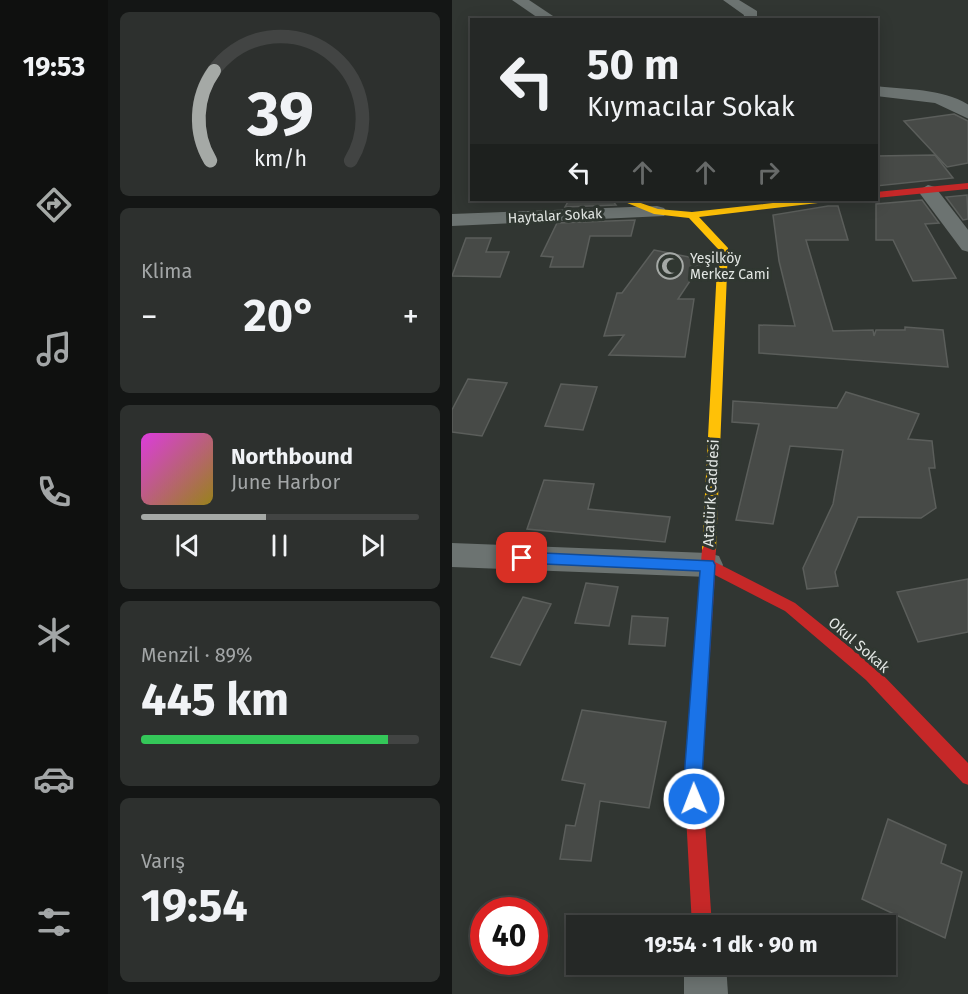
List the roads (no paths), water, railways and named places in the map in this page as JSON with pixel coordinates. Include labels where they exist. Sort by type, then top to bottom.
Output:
[{"type":"street","points":[[519,0],[549,18]]},
{"type":"street","points":[[730,0],[752,14],[750,18]]},
{"type":"street","points":[[878,91],[942,101],[962,107],[968,114]]},
{"type":"street","points":[[878,195],[968,186]]},
{"type":"street","points":[[928,191],[968,246]]},
{"type":"street","points":[[628,201],[658,212],[692,215],[810,201]]},
{"type":"street","name":"Haytalar Sokak","points":[[452,220],[658,212]]},
{"type":"street","name":"Atatürk Caddesi","points":[[692,215],[723,248],[708,565],[693,778],[701,915]]},
{"type":"street","points":[[452,555],[708,565]]},
{"type":"street","name":"Okul Sokak","points":[[708,565],[790,607],[872,675],[968,777]]},
{"type":"street","points":[[705,975],[706,994]]},
{"type":"place","name":"Yeşilköy Merkez Cami","points":[[670,266]]}]
